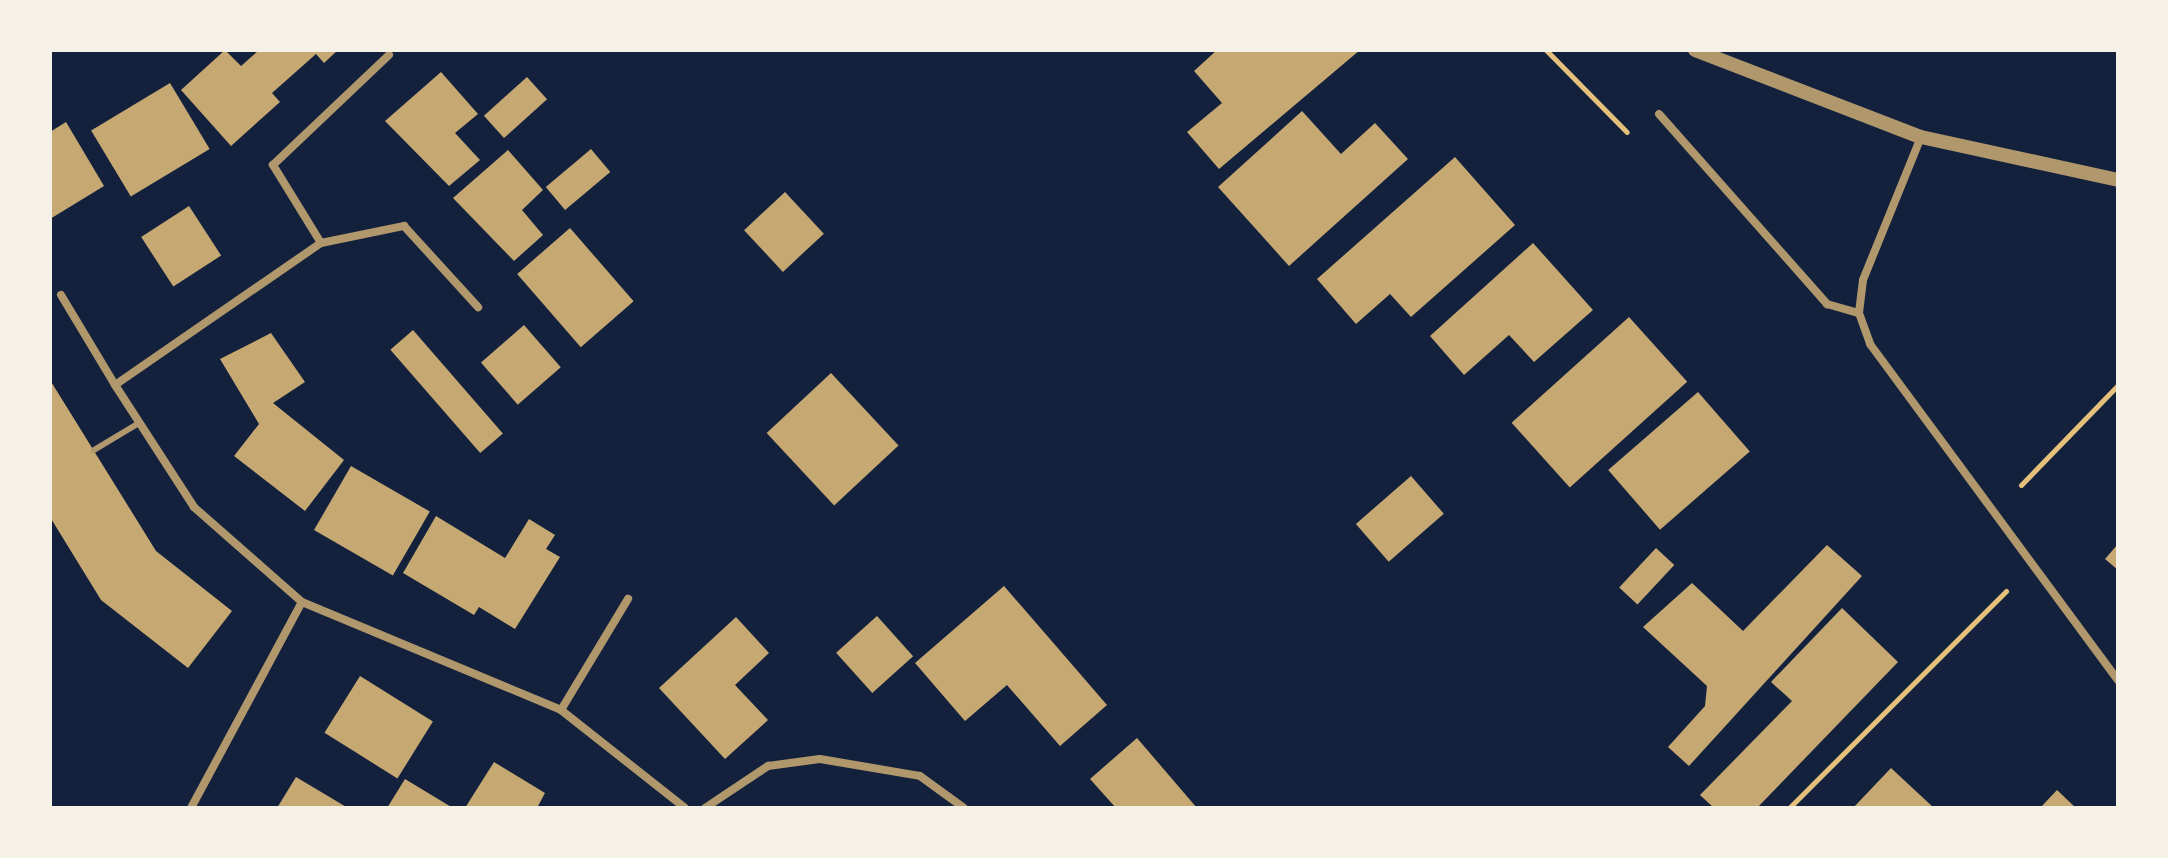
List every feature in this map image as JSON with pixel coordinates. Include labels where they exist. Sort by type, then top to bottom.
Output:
[{"type":"street","points":[[1695,50],[1921,137],[2118,180]]},
{"type":"street","points":[[321,243],[273,165],[389,55]]},
{"type":"street","points":[[1659,114],[1827,304],[1859,313]]},
{"type":"street","points":[[1921,137],[1872,248],[1859,313],[1887,373],[1996,511],[2118,680]]},
{"type":"street","points":[[115,385],[321,243],[404,226],[478,307]]},
{"type":"street","points":[[61,295],[194,507],[302,602],[561,710],[685,808]]},
{"type":"street","points":[[561,710],[628,599]]},
{"type":"street","points":[[191,808],[302,602]]},
{"type":"street","points":[[705,808],[768,766],[820,759],[920,776],[964,808]]},
{"type":"lane","points":[[94,450],[139,423]]},
{"type":"path","points":[[1546,50],[1622,134],[1659,114]]},
{"type":"path","points":[[1996,511],[2118,385]]},
{"type":"path","points":[[1789,808],[2033,564]]},
{"type":"building","points":[[225,50],[241,66],[259,50],[338,50],[324,63],[316,54],[272,93],[280,102],[231,146],[181,90]]},
{"type":"building","points":[[1217,50],[1360,50],[1219,169],[1187,132],[1222,103],[1194,71]]},
{"type":"building","points":[[441,72],[478,114],[455,133],[480,160],[449,186],[385,121]]},
{"type":"building","points":[[527,77],[547,99],[504,138],[484,116]]},
{"type":"building","points":[[170,83],[210,149],[131,196],[91,130]]},
{"type":"building","points":[[1302,111],[1341,154],[1375,123],[1408,159],[1289,266],[1218,187]]},
{"type":"building","points":[[66,122],[104,186],[50,219],[50,132]]},
{"type":"building","points":[[591,149],[610,172],[565,210],[546,187]]},
{"type":"building","points":[[508,150],[543,190],[522,210],[543,235],[514,261],[453,198]]},
{"type":"building","points":[[1455,157],[1515,225],[1411,317],[1390,294],[1356,324],[1317,279]]},
{"type":"building","points":[[785,192],[824,234],[783,272],[744,230]]},
{"type":"building","points":[[189,206],[221,255],[173,287],[141,237]]},
{"type":"building","points":[[570,228],[634,301],[581,347],[517,274]]},
{"type":"building","points":[[1533,243],[1593,310],[1534,362],[1509,335],[1464,375],[1430,336]]},
{"type":"building","points":[[1629,317],[1687,382],[1570,487],[1512,423]]},
{"type":"building","points":[[524,325],[561,367],[518,405],[481,362]]},
{"type":"building","points":[[413,330],[503,433],[480,453],[390,350]]},
{"type":"building","points":[[271,333],[305,382],[273,403],[344,460],[305,511],[234,456],[259,424],[220,359]]},
{"type":"building","points":[[831,373],[899,445],[834,505],[767,433]]},
{"type":"building","points":[[50,380],[156,551],[232,611],[188,668],[101,600],[50,517]]},
{"type":"building","points":[[1698,392],[1750,452],[1660,530],[1608,470]]},
{"type":"building","points":[[351,466],[430,512],[393,576],[314,530]]},
{"type":"building","points":[[1411,476],[1444,514],[1389,562],[1356,524]]},
{"type":"building","points":[[436,516],[505,558],[529,519],[555,535],[546,549],[560,557],[515,629],[479,607],[474,615],[403,573]]},
{"type":"building","points":[[2118,544],[2118,570],[2105,559]]},
{"type":"building","points":[[1827,545],[1862,576],[1689,766],[1668,747],[1705,706],[1707,686],[1643,627],[1692,583],[1743,631]]},
{"type":"building","points":[[1656,548],[1674,565],[1637,605],[1619,587]]},
{"type":"building","points":[[1004,586],[1107,705],[1060,746],[1007,685],[965,721],[915,663]]},
{"type":"building","points":[[1842,608],[1898,662],[1757,808],[1714,808],[1700,795],[1792,701],[1771,682]]},
{"type":"building","points":[[877,616],[913,656],[872,693],[836,653]]},
{"type":"building","points":[[736,617],[769,653],[735,685],[768,720],[725,759],[659,688]]},
{"type":"building","points":[[360,676],[433,722],[397,778],[324,733]]},
{"type":"building","points":[[1137,738],[1197,808],[1116,808],[1090,779]]},
{"type":"building","points":[[494,762],[545,793],[537,808],[465,808]]},
{"type":"building","points":[[1891,768],[1934,808],[1853,808]]},
{"type":"building","points":[[296,777],[348,808],[277,808]]},
{"type":"building","points":[[405,779],[453,808],[387,808]]},
{"type":"building","points":[[2057,790],[2076,808],[2040,808]]}]
